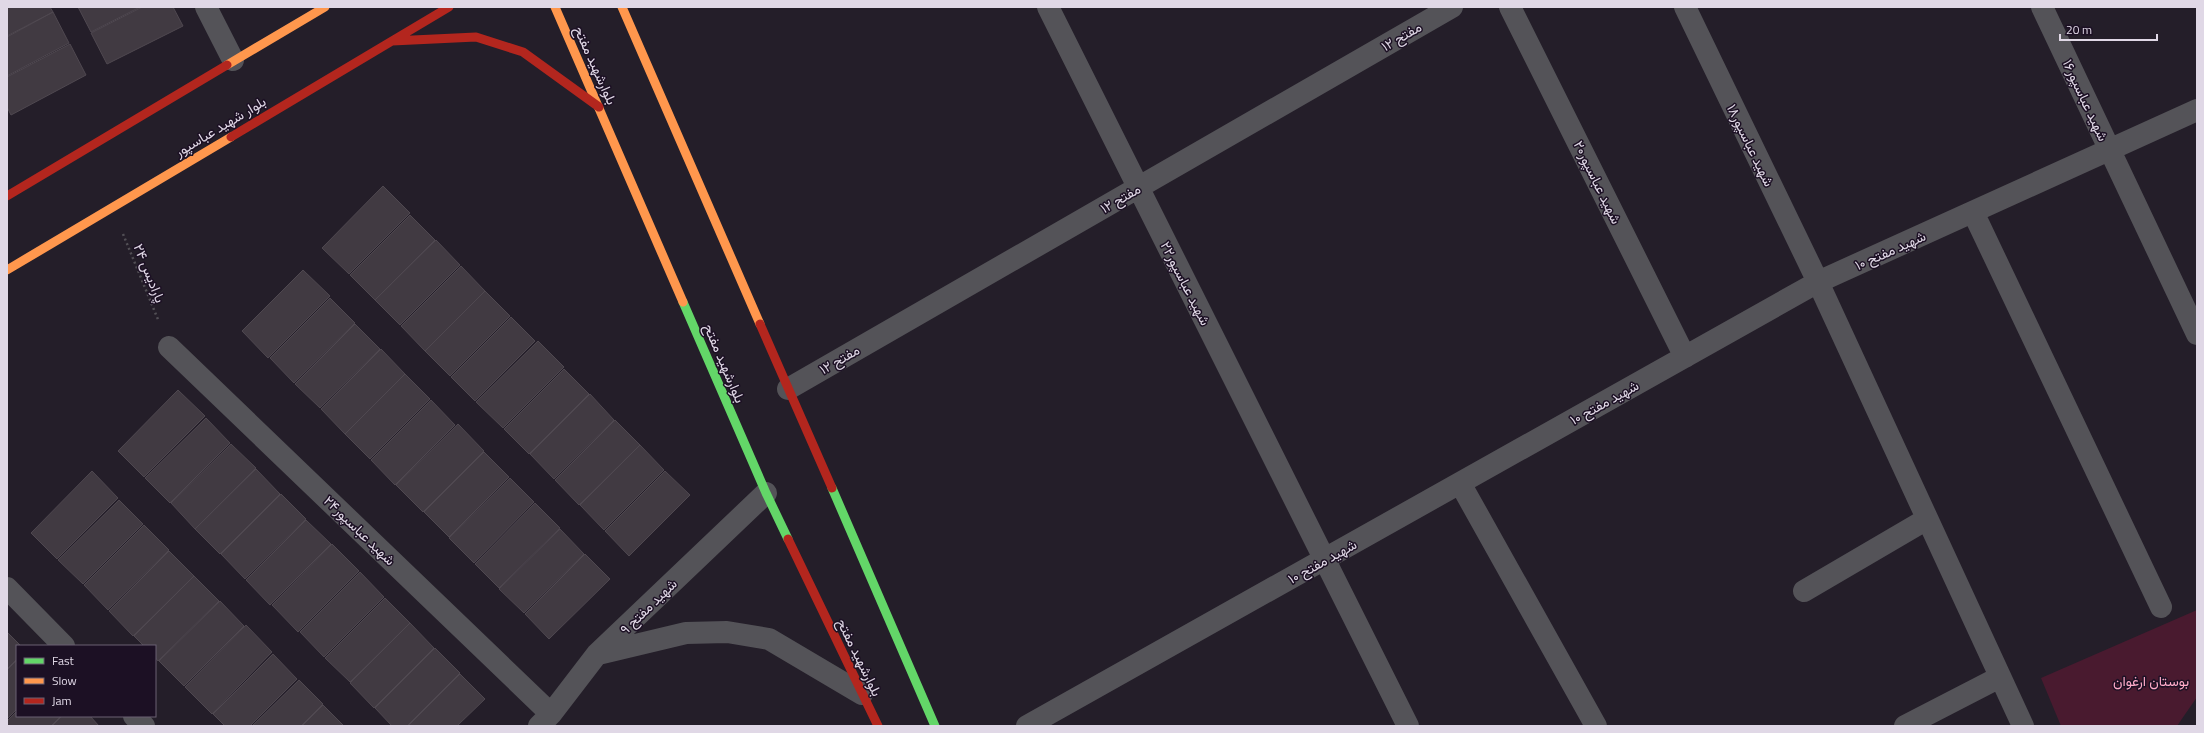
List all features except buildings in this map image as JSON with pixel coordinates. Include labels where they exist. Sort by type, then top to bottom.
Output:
[{"type":"main road","points":[[7,196],[233,60],[325,7]]},
{"type":"main road","name":"بلوار شهید عباسپور","points":[[7,270],[389,41],[449,7]]},
{"type":"main road","name":"بلوارشهید مفتح","points":[[555,7],[766,493],[878,726]]},
{"type":"main road","points":[[622,7],[935,726]]},
{"type":"main road","points":[[389,41],[476,37],[523,52],[600,108]]},
{"type":"street","points":[[206,7],[233,60]]},
{"type":"street","name":"شهید عباسپور۲۲","points":[[1048,7],[1408,726]]},
{"type":"street","name":"مفتح ۱۲","points":[[788,389],[1452,7]]},
{"type":"street","name":"شهید عباسپور۲۰","points":[[1510,7],[1685,357]]},
{"type":"street","name":"شهید عباسپور۱۸","points":[[1685,7],[1818,282],[2023,726]]},
{"type":"street","name":"شهید عباسپور۱۶","points":[[2042,7],[2197,334]]},
{"type":"street","name":"شهید مفتح ۱۰","points":[[1027,726],[1818,282],[2197,110]]},
{"type":"street","points":[[1973,212],[2161,607]]},
{"type":"street","name":"شهید عباسپور۲۴","points":[[169,347],[545,720]]},
{"type":"street","points":[[1460,483],[1596,726]]},
{"type":"street","name":"شهید مفتح ۹","points":[[545,720],[597,654],[766,493]]},
{"type":"street","points":[[1804,590],[1927,519]]},
{"type":"street","points":[[7,588],[63,645]]},
{"type":"street","points":[[597,654],[686,633],[727,632],[768,639],[862,694]]},
{"type":"street","points":[[1905,726],[2000,677]]},
{"type":"street","points":[[135,717],[144,726]]},
{"type":"path","name":"پارادیس ۲۴","points":[[112,206],[169,347]]},
{"type":"green space","name":"بوستان ارغوان","points":[[2197,610],[2197,697],[2177,726],[2061,726],[2041,678]]},
{"type":"traffic: fast","points":[[683,302],[766,493],[788,539]]},
{"type":"traffic: fast","points":[[832,488],[935,726]]},
{"type":"traffic: slow","points":[[227,65],[325,7]]},
{"type":"traffic: slow","points":[[555,7],[683,302]]},
{"type":"traffic: slow","points":[[622,7],[760,324]]},
{"type":"traffic: slow","points":[[7,270],[231,137]]},
{"type":"traffic: jam","points":[[231,137],[449,7]]},
{"type":"traffic: jam","points":[[392,41],[476,37],[523,52],[599,107]]},
{"type":"traffic: jam","points":[[7,196],[227,65]]},
{"type":"traffic: jam","points":[[760,324],[832,488]]},
{"type":"traffic: jam","points":[[788,539],[878,726]]}]
